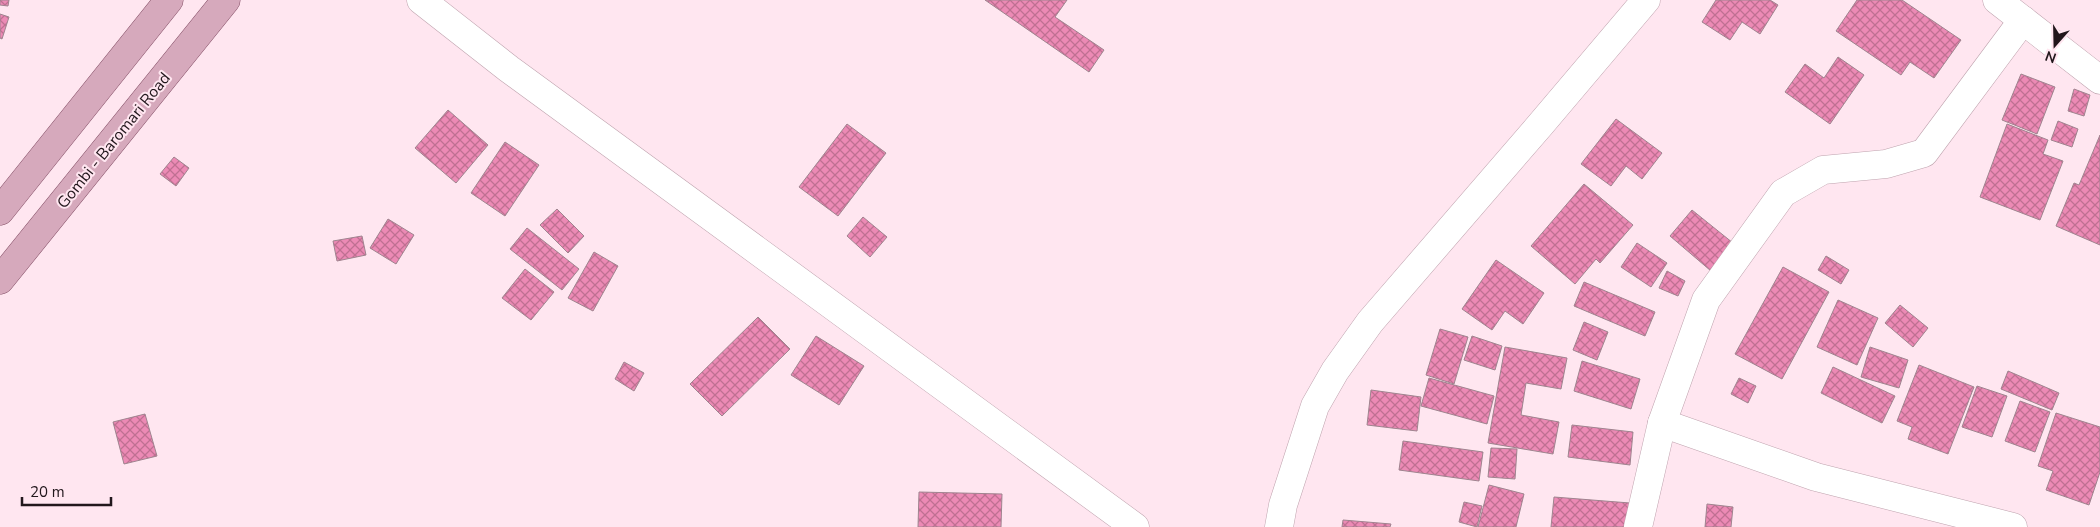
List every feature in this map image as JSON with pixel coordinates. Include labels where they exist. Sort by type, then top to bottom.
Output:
[{"type":"main road","points":[[0,211],[170,0]]},
{"type":"main road","name":"Gombi - Baromari Road","points":[[0,280],[226,0]]},
{"type":"street","points":[[421,0],[509,69],[1135,527]]},
{"type":"street","points":[[1279,527],[1283,504],[1312,414],[1334,371],[1370,322],[1646,0]]},
{"type":"street","points":[[1997,0],[2100,80]]},
{"type":"street","points":[[1638,527],[1662,423],[1706,300],[1783,193],[1823,170],[1886,164],[1924,153],[2023,20]]},
{"type":"street","points":[[1662,423],[1816,477],[2013,527]]},
{"type":"building","points":[[0,0],[9,0],[8,6],[0,5]]},
{"type":"building","points":[[985,0],[1067,0],[1055,17],[1104,50],[1089,72]]},
{"type":"building","points":[[1716,0],[1770,0],[1778,5],[1760,34],[1742,22],[1730,40],[1702,22]]},
{"type":"building","points":[[1857,0],[1902,0],[1961,40],[1934,78],[1910,62],[1901,75],[1836,31]]},
{"type":"building","points":[[0,14],[9,17],[2,39],[0,38]]},
{"type":"building","points":[[1838,57],[1864,75],[1830,124],[1785,92],[1805,64],[1824,78]]},
{"type":"building","points":[[2021,74],[2055,87],[2037,134],[2002,120]]},
{"type":"building","points":[[2074,89],[2090,95],[2084,116],[2068,111]]},
{"type":"building","points":[[448,110],[488,145],[456,183],[415,148]]},
{"type":"building","points":[[1616,119],[1662,153],[1642,179],[1626,166],[1611,186],[1581,164]]},
{"type":"building","points":[[2058,121],[2078,129],[2072,147],[2051,140]]},
{"type":"building","points":[[847,124],[886,153],[838,216],[799,187]]},
{"type":"building","points":[[2007,124],[2048,140],[2043,154],[2063,161],[2040,220],[1980,197]]},
{"type":"building","points":[[2100,135],[2100,245],[2056,226],[2074,183],[2079,185]]},
{"type":"building","points":[[505,142],[539,165],[505,216],[471,193]]},
{"type":"building","points":[[174,157],[189,168],[176,186],[160,174]]},
{"type":"building","points":[[1584,184],[1633,225],[1600,263],[1596,259],[1575,284],[1531,246]]},
{"type":"building","points":[[557,209],[584,236],[568,253],[540,225]]},
{"type":"building","points":[[1692,210],[1733,243],[1711,271],[1670,236]]},
{"type":"building","points":[[863,217],[887,237],[870,257],[847,236]]},
{"type":"building","points":[[388,219],[414,235],[396,264],[370,248]]},
{"type":"building","points":[[527,228],[579,269],[562,290],[510,249]]},
{"type":"building","points":[[362,236],[366,255],[337,261],[333,241]]},
{"type":"building","points":[[1637,243],[1667,263],[1651,287],[1621,267]]},
{"type":"building","points":[[594,252],[618,266],[593,311],[568,298]]},
{"type":"building","points":[[1826,256],[1849,270],[1841,284],[1818,270]]},
{"type":"building","points":[[1496,260],[1544,293],[1523,324],[1505,311],[1492,330],[1462,309]]},
{"type":"building","points":[[1783,267],[1829,292],[1782,379],[1735,354]]},
{"type":"building","points":[[525,269],[554,292],[531,320],[502,298]]},
{"type":"building","points":[[1667,271],[1685,281],[1678,296],[1659,288]]},
{"type":"building","points":[[1584,282],[1655,312],[1645,336],[1574,306]]},
{"type":"building","points":[[1838,300],[1878,318],[1857,365],[1817,347]]},
{"type":"building","points":[[1900,305],[1928,328],[1913,347],[1885,323]]},
{"type":"building","points":[[758,317],[790,349],[722,416],[690,384]]},
{"type":"building","points":[[1584,322],[1608,332],[1597,360],[1573,350]]},
{"type":"building","points":[[1440,329],[1468,337],[1454,384],[1426,375]]},
{"type":"building","points":[[816,336],[864,366],[839,405],[791,375]]},
{"type":"building","points":[[1472,336],[1502,346],[1495,370],[1464,360]]},
{"type":"building","points":[[1505,347],[1567,358],[1561,389],[1526,383],[1521,415],[1559,422],[1553,454],[1488,443]]},
{"type":"building","points":[[1870,347],[1908,360],[1899,388],[1861,377]]},
{"type":"building","points":[[1582,361],[1640,379],[1631,409],[1574,391]]},
{"type":"building","points":[[624,362],[644,373],[634,391],[615,379]]},
{"type":"building","points":[[1919,365],[1974,387],[1948,454],[1908,439],[1912,427],[1897,421]]},
{"type":"building","points":[[1833,367],[1895,396],[1882,423],[1821,393]]},
{"type":"building","points":[[2008,371],[2059,393],[2052,410],[2001,389]]},
{"type":"building","points":[[1429,378],[1494,396],[1487,424],[1421,406]]},
{"type":"building","points":[[1739,378],[1756,386],[1748,403],[1731,394]]},
{"type":"building","points":[[1977,386],[2007,396],[1992,437],[1962,427]]},
{"type":"building","points":[[1371,390],[1421,397],[1417,431],[1367,425]]},
{"type":"building","points":[[2020,401],[2050,412],[2035,452],[2005,441]]},
{"type":"building","points":[[2056,413],[2100,427],[2100,472],[2089,505],[2046,490],[2053,471],[2038,466]]},
{"type":"building","points":[[145,414],[157,456],[124,464],[113,422]]},
{"type":"building","points":[[1572,425],[1633,432],[1630,465],[1568,457]]},
{"type":"building","points":[[1403,441],[1483,452],[1479,481],[1399,470]]},
{"type":"building","points":[[1491,448],[1517,449],[1515,479],[1488,477]]},
{"type":"building","points":[[1489,485],[1524,494],[1516,527],[1478,527]]},
{"type":"building","points":[[919,492],[1002,494],[1001,527],[918,527]]},
{"type":"building","points":[[1554,497],[1630,503],[1628,527],[1551,527]]},
{"type":"building","points":[[1464,502],[1482,506],[1477,527],[1459,522]]},
{"type":"building","points":[[1707,504],[1733,507],[1731,527],[1705,527]]},
{"type":"building","points":[[1343,520],[1391,524],[1390,527],[1342,527]]}]
